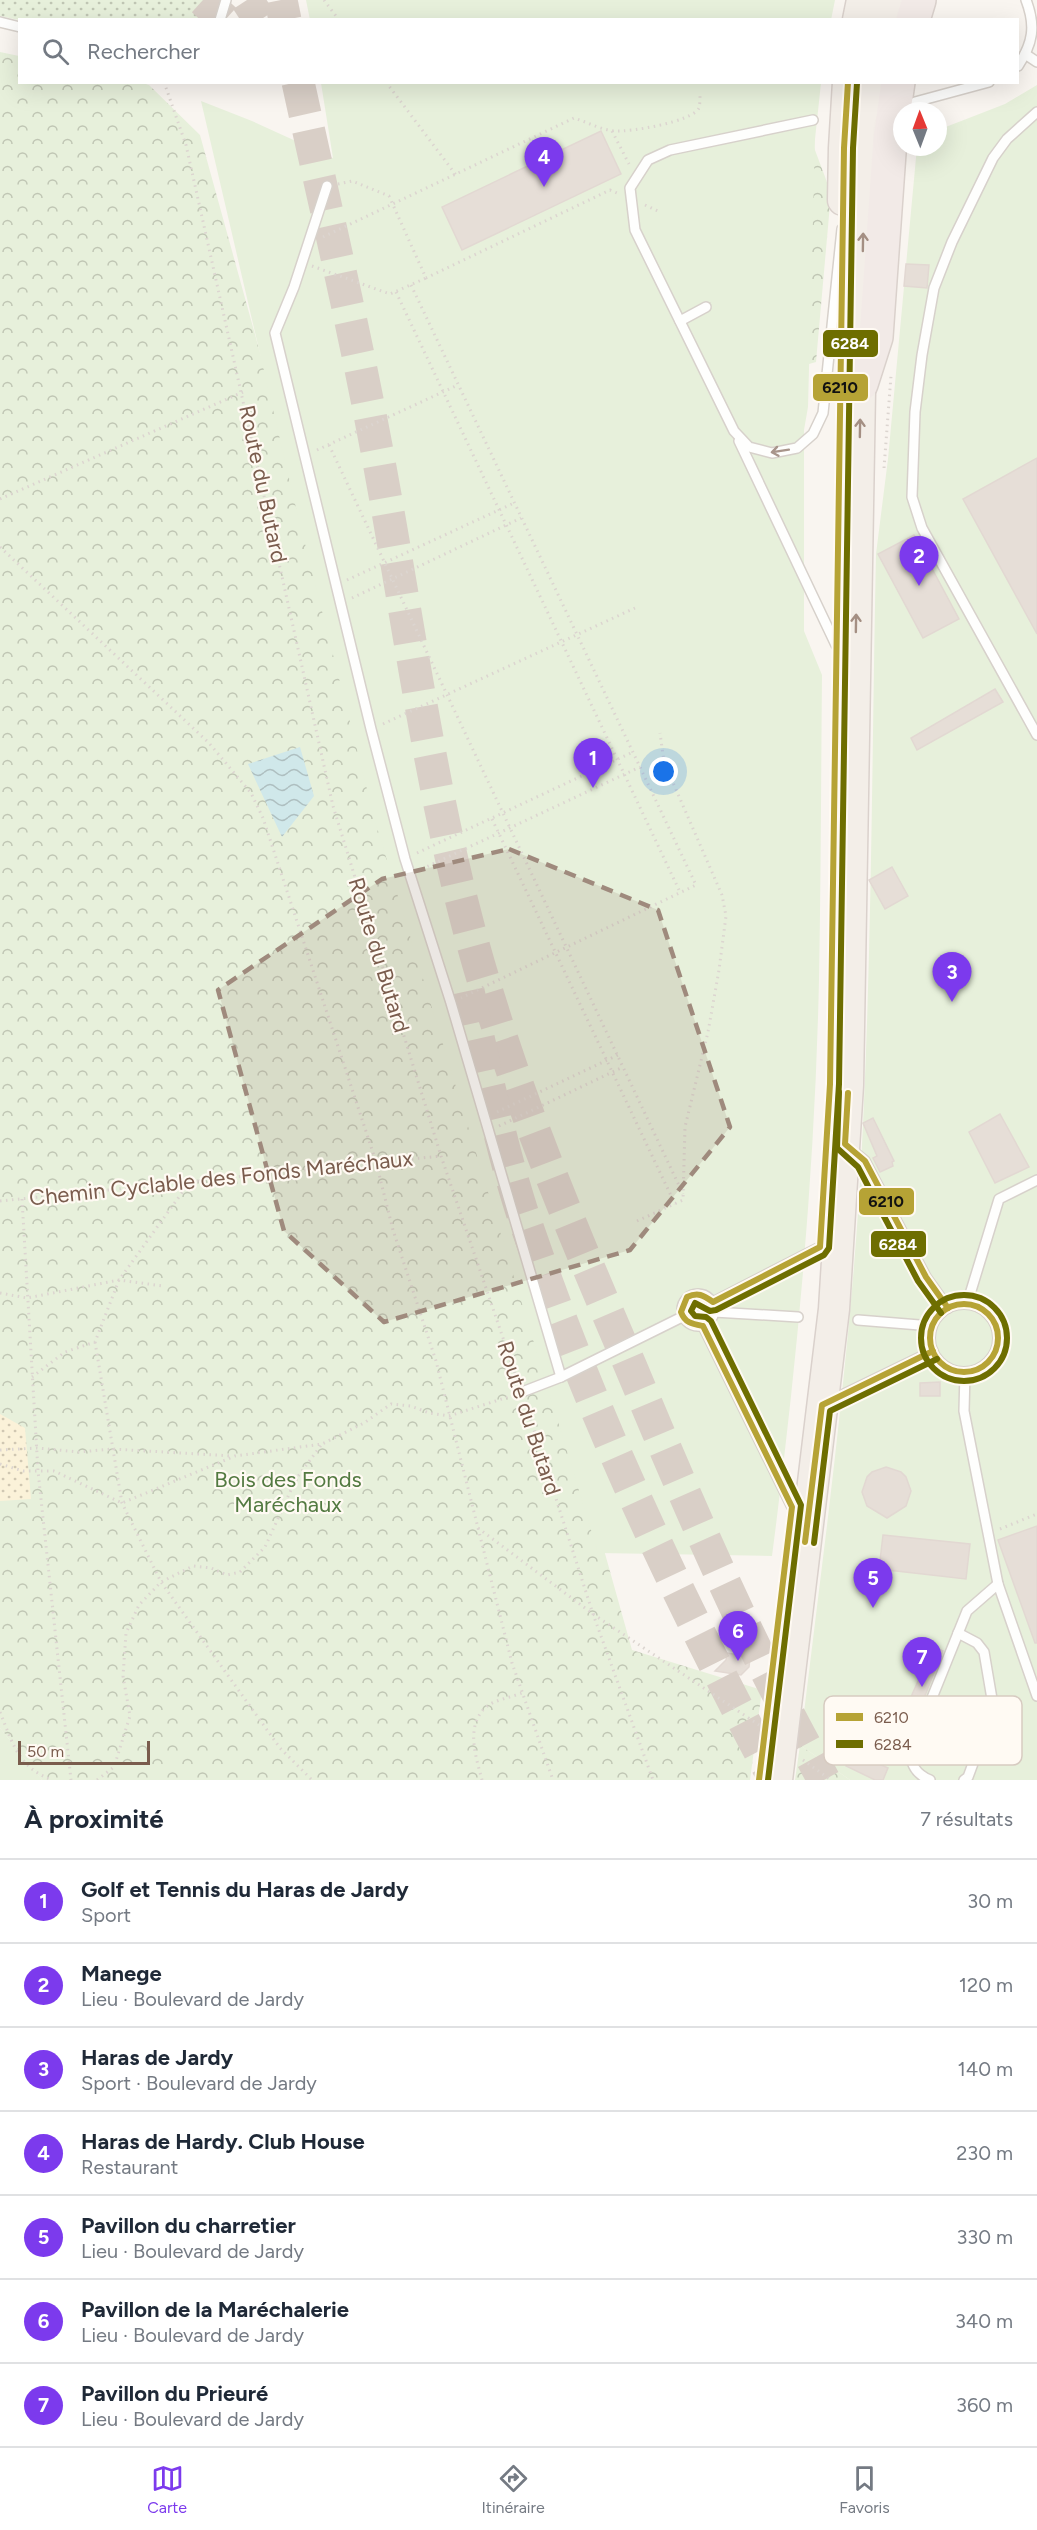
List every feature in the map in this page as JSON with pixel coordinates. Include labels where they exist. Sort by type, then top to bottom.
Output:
[{"type":"highway","points":[[861,384],[876,337],[875,177],[907,92]]},
{"type":"main road","points":[[863,18],[893,6]]},
{"type":"main road","points":[[777,1780],[773,1735],[792,1507],[816,1307],[830,1084],[843,148],[849,84]]},
{"type":"main road","points":[[759,1780],[773,1735],[834,1309],[848,1085],[861,384],[875,177],[872,84]]},
{"type":"lane","points":[[221,18],[226,0]]},
{"type":"lane","points":[[1019,63],[1029,48],[1032,32],[1026,0]]},
{"type":"lane","points":[[0,22],[18,26]]},
{"type":"lane","points":[[1025,54],[1037,62]]},
{"type":"lane","points":[[907,92],[973,84]]},
{"type":"lane","points":[[1037,112],[1007,140],[993,158],[952,242],[934,288],[915,412],[912,497],[922,528],[1037,735]]},
{"type":"lane","points":[[813,120],[670,150],[648,160],[630,188],[635,230],[836,645]]},
{"type":"lane","points":[[327,186],[275,333],[370,729],[405,859],[451,1003],[561,1377]]},
{"type":"lane","points":[[734,431],[749,447],[772,453],[797,448],[813,434],[823,413],[842,229]]},
{"type":"lane","points":[[680,321],[706,307]]},
{"type":"lane","points":[[845,1143],[866,1161],[926,1277],[948,1308]]},
{"type":"lane","points":[[967,1304],[999,1199],[1037,1180]]},
{"type":"lane","points":[[714,1307],[820,1247]]},
{"type":"lane","points":[[695,1293],[706,1295],[714,1307],[711,1321],[703,1326],[687,1323],[682,1317],[681,1307],[686,1297],[695,1293]]},
{"type":"lane","points":[[967,1304],[978,1306],[988,1313],[995,1323],[999,1337],[995,1352],[989,1362],[977,1370],[965,1372],[950,1369],[940,1362],[933,1351],[930,1338],[932,1326],[939,1314],[948,1308],[967,1304]]},
{"type":"lane","points":[[714,1307],[798,1317]]},
{"type":"lane","points":[[522,1392],[561,1377],[682,1317]]},
{"type":"lane","points":[[858,1320],[932,1326]]},
{"type":"lane","points":[[703,1326],[792,1507]]},
{"type":"lane","points":[[822,1405],[933,1351]]},
{"type":"lane","points":[[965,1372],[964,1411],[998,1584],[1037,1696]]},
{"type":"lane","points":[[933,1696],[967,1611],[998,1584]]},
{"type":"lane","points":[[958,1633],[978,1643],[984,1652],[991,1696]]},
{"type":"lane","points":[[912,1765],[917,1772],[930,1780]]},
{"type":"lane","points":[[964,1780],[968,1777],[972,1765]]},
{"type":"path","points":[[324,0],[338,18]]},
{"type":"path","name":"Route du Butard","points":[[165,84],[186,145],[243,392],[333,806],[441,1156],[522,1392],[593,1614],[653,1780]]},
{"type":"path","points":[[388,84],[456,175]]},
{"type":"path","points":[[308,244],[574,118],[612,131],[651,127],[693,114],[699,108],[700,94]]},
{"type":"path","points":[[612,131],[636,179]]},
{"type":"path","points":[[327,186],[352,181],[389,196],[426,278]]},
{"type":"path","points":[[302,262],[390,294],[610,190],[660,212]]},
{"type":"path","points":[[411,285],[696,885],[451,1003]]},
{"type":"path","points":[[396,291],[681,892]]},
{"type":"path","points":[[305,456],[458,385]]},
{"type":"path","points":[[0,499],[243,392]]},
{"type":"path","points":[[329,445],[683,1194]]},
{"type":"path","points":[[336,585],[514,503]]},
{"type":"path","points":[[340,604],[521,518]]},
{"type":"path","points":[[0,548],[209,743],[251,793],[263,818],[376,1162],[393,1230],[436,1361],[512,1663],[553,1780]]},
{"type":"path","points":[[370,729],[448,696],[635,608]]},
{"type":"path","points":[[638,1221],[683,1200],[685,1127],[708,1032],[726,916],[722,895],[664,762],[660,733]]},
{"type":"path","points":[[405,859],[633,752]]},
{"type":"path","points":[[410,875],[640,767]]},
{"type":"path","points":[[492,819],[675,1204]]},
{"type":"path","points":[[485,1117],[618,1055]]},
{"type":"path","points":[[489,1131],[623,1067]]},
{"type":"path","name":"Chemin Cyclable des Fonds Maréchaux","points":[[0,1201],[441,1156]]},
{"type":"path","points":[[189,1183],[119,1280],[95,1342],[122,1503],[161,1582],[280,1748],[312,1780]]},
{"type":"path","points":[[22,1199],[36,1448],[70,1780]]},
{"type":"path","points":[[0,1293],[27,1298],[119,1280],[163,1286]]},
{"type":"path","points":[[32,1377],[65,1352],[95,1342]]},
{"type":"path","points":[[0,1450],[36,1448],[79,1452],[112,1449],[235,1456],[322,1444],[364,1423],[392,1404],[411,1406],[429,1413],[449,1416],[522,1392]]},
{"type":"path","points":[[97,1780],[114,1767],[130,1716],[123,1676],[126,1633],[139,1605],[161,1582],[192,1566],[211,1568],[226,1575],[240,1572],[265,1547],[296,1479],[322,1444]]},
{"type":"path","points":[[0,1464],[23,1471],[54,1471],[122,1503],[235,1456]]},
{"type":"path","points":[[989,1534],[1037,1514]]},
{"type":"path","points":[[478,1528],[593,1614],[773,1735],[831,1780]]},
{"type":"path","points":[[482,1780],[473,1746],[477,1721],[487,1706],[522,1693]]},
{"type":"path","points":[[0,1712],[18,1755],[35,1773],[52,1780]]},
{"type":"highlighted area","points":[[509,849],[658,910],[730,1127],[630,1250],[384,1322],[284,1231],[218,990],[382,879]]},
{"type":"green space","points":[[0,0],[208,0],[217,8],[216,18],[18,20],[0,16]]},
{"type":"green space","points":[[306,0],[835,0],[831,18],[310,18]]},
{"type":"green space","name":"Bois des Fonds Maréchaux","points":[[0,52],[18,56],[18,84],[149,85],[200,135],[293,472],[531,1289],[632,1650],[762,1690],[750,1780],[42,1780],[0,1728]]},
{"type":"green space","points":[[321,84],[821,84],[815,139],[808,407],[804,430],[804,631],[822,675],[817,1051],[809,1196],[797,1340],[772,1556],[598,1553],[375,821],[296,508],[201,101],[252,121],[333,158]]},
{"type":"green space","points":[[1037,85],[1037,1780],[850,1780],[829,1765],[1022,1765],[1022,1696],[824,1696],[824,1762],[800,1745],[838,1435],[859,1202],[868,981],[876,554],[888,459],[916,156],[947,156],[947,127],[1005,104]]},
{"type":"green space","points":[[809,134],[831,193],[816,362],[809,364]]},
{"type":"green space","points":[[0,1728],[42,1780],[0,1780]]},
{"type":"green space","points":[[800,1745],[824,1762],[824,1765],[829,1765],[850,1780],[795,1780]]},
{"type":"sand","points":[[0,1414],[25,1428],[31,1499],[0,1501]]},
{"type":"water","points":[[300,747],[314,796],[282,837],[248,764]]},
{"type":"building","points":[[601,131],[621,174],[462,250],[442,207]]},
{"type":"building","points":[[906,264],[929,265],[927,288],[904,286]]},
{"type":"building","points":[[1037,458],[1037,634],[963,499]]},
{"type":"building","points":[[914,535],[959,619],[923,638],[878,554]]},
{"type":"building","points":[[995,689],[1003,702],[917,750],[911,738]]},
{"type":"building","points":[[892,867],[908,896],[885,909],[869,880]]},
{"type":"building","points":[[1000,1114],[1029,1167],[995,1183],[969,1132]]},
{"type":"building","points":[[873,1118],[894,1161],[893,1166],[880,1172],[873,1158],[877,1156],[863,1123]]},
{"type":"building","points":[[940,1382],[940,1396],[920,1396],[920,1383]]},
{"type":"building","points":[[886,1467],[901,1472],[906,1477],[911,1491],[906,1506],[887,1518],[867,1506],[862,1492],[867,1477],[872,1472]]},
{"type":"building","points":[[1037,1526],[1037,1643],[1035,1643],[998,1540]]},
{"type":"building","points":[[883,1535],[970,1544],[966,1579],[879,1569]]},
{"type":"building","points":[[933,1647],[943,1651],[925,1696],[911,1696]]},
{"type":"building","points":[[727,1653],[750,1657],[749,1667],[741,1675],[715,1671],[726,1660]]},
{"type":"building","points":[[881,1765],[888,1768],[883,1780],[875,1780],[846,1766]]},
{"type":"tunnel","points":[[203,0],[223,18]]},
{"type":"tunnel","points":[[247,0],[259,18]]},
{"type":"tunnel","points":[[281,0],[285,18]]},
{"type":"tunnel","points":[[298,84],[364,382],[448,842],[464,911],[498,1029],[551,1175],[675,1471],[770,1679],[824,1780]]},
{"type":"tunnel","points":[[468,991],[492,1102],[514,1185],[576,1358],[605,1430],[669,1572],[775,1780]]},
{"type":"transit line","name":"6210","points":[[759,1780],[792,1507],[703,1326],[689,1322],[681,1312],[687,1297],[700,1295],[713,1302],[820,1247],[830,1084],[844,148],[848,84]]},
{"type":"transit line","name":"6284","points":[[768,1780],[801,1505],[711,1321],[706,1317],[695,1316],[691,1311],[695,1303],[710,1311],[716,1310],[824,1255],[829,1248],[839,1084],[853,148],[857,84]]},
{"type":"transit line","name":"6284","points":[[839,1092],[837,1148],[858,1167],[918,1281],[941,1313]]},
{"type":"transit line","name":"6210","points":[[848,1093],[845,1144],[865,1161],[926,1277],[948,1308]]},
{"type":"transit line","name":"6284","points":[[964,1295],[988,1302],[1000,1314],[1007,1338],[1000,1362],[988,1374],[964,1381],[940,1374],[928,1362],[921,1338],[928,1314],[940,1302],[964,1295]]},
{"type":"transit line","name":"6210","points":[[964,1304],[977,1307],[988,1314],[995,1325],[998,1338],[995,1351],[988,1362],[977,1369],[964,1372],[951,1369],[940,1362],[933,1351],[930,1338],[933,1325],[940,1314],[951,1307],[964,1304]]},
{"type":"transit line","name":"6210","points":[[805,1542],[822,1405],[933,1351]]},
{"type":"transit line","name":"6284","points":[[814,1543],[830,1411],[937,1359]]},
{"type":"place","name":"Haras de Hardy. Club House","points":[[544,187]]},
{"type":"place","name":"Manege","points":[[919,586]]},
{"type":"place","name":"Golf et Tennis du Haras de Jardy","points":[[593,788]]},
{"type":"place","name":"Haras de Jardy","points":[[952,1002]]},
{"type":"place","name":"Pavillon du charretier","points":[[873,1608]]},
{"type":"place","name":"Pavillon de la Maréchalerie","points":[[738,1661]]},
{"type":"place","name":"Pavillon du Prieuré","points":[[922,1687]]}]
